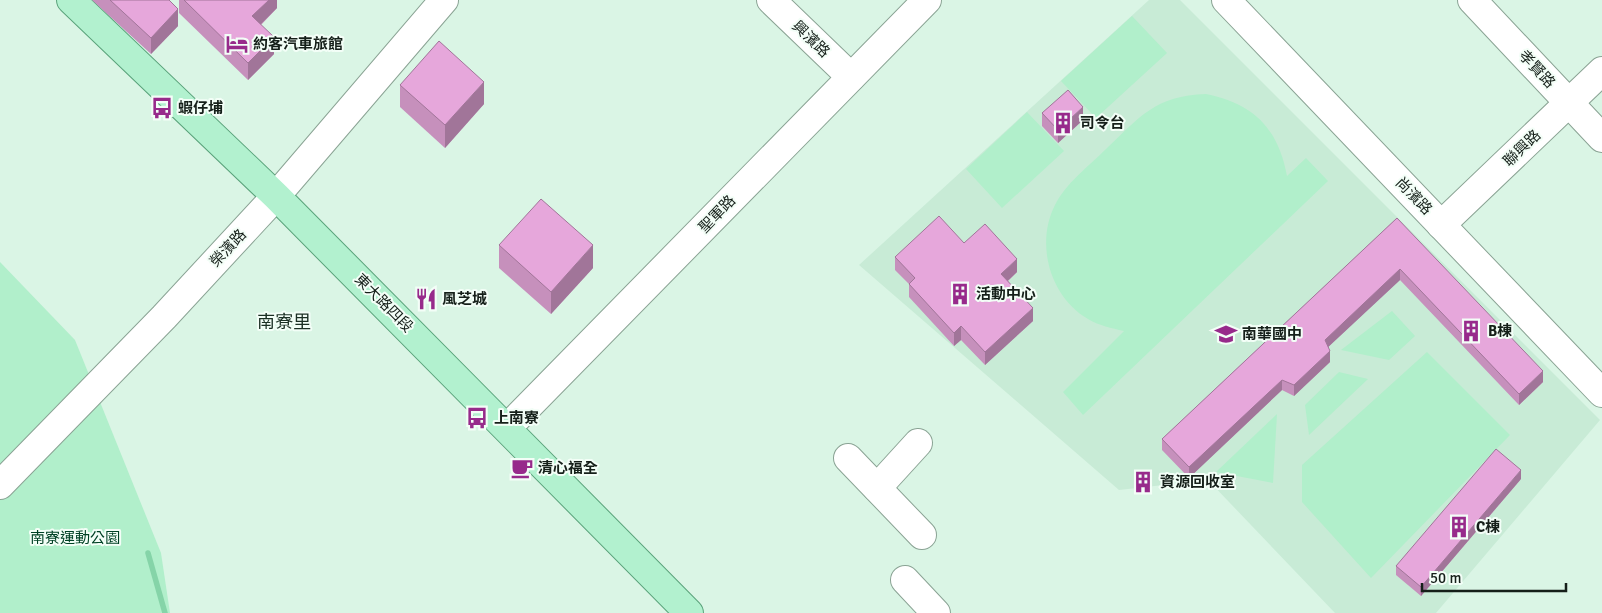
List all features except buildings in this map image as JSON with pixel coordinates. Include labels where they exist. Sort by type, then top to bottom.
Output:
[{"type":"main road","name":"東大路四段","points":[[72,0],[276,196],[690,613]]},
{"type":"street","name":"榮濱路","points":[[0,485],[164,317],[276,196],[444,0]]},
{"type":"street","name":"興濱路","points":[[771,0],[851,77]]},
{"type":"street","name":"聖軍路","points":[[507,428],[926,0]]},
{"type":"street","name":"尚濱路","points":[[1226,0],[1602,393]]},
{"type":"street","name":"孝賢路","points":[[1472,0],[1602,138]]},
{"type":"street","name":"聯興路","points":[[1441,225],[1602,71]]},
{"type":"street","points":[[877,488],[918,443]]},
{"type":"street","points":[[848,458],[922,535]]},
{"type":"street","points":[[905,580],[936,613]]},
{"type":"shaded area","name":"南華國中","points":[[1149,0],[1180,0],[1600,420],[1436,613],[1335,613],[1208,480],[1119,490],[859,265]]},
{"type":"green space","points":[[1132,16],[1167,53],[1096,118],[1061,81]]},
{"type":"green space","points":[[1206,94],[1238,104],[1261,121],[1277,144],[1287,176],[1306,158],[1328,181],[1083,415],[1063,392],[1124,331],[1101,325],[1088,319],[1064,297],[1056,284],[1050,268],[1046,236],[1049,220],[1055,205],[1071,182],[1140,118],[1150,110],[1174,99]]},
{"type":"green space","points":[[1027,112],[1064,151],[1002,208],[966,169]]},
{"type":"green space","name":"南寮運動公園","points":[[0,262],[75,340],[161,553],[170,613],[0,613]]},
{"type":"green space","points":[[1392,311],[1415,336],[1389,360],[1341,350]]},
{"type":"green space","points":[[1427,352],[1510,435],[1371,578],[1302,502],[1302,465]]},
{"type":"green space","points":[[1339,372],[1368,379],[1309,435],[1305,405]]},
{"type":"green space","points":[[1277,414],[1273,483],[1216,472]]},
{"type":"waterway","points":[[148,553],[165,613]]},
{"type":"place","name":"約客汽車旅館","points":[[237,44]]},
{"type":"place","name":"蝦仔埔","points":[[162,108]]},
{"type":"place","name":"司令台","points":[[1063,123]]},
{"type":"place","name":"活動中心","points":[[960,294]]},
{"type":"place","name":"風芝城","points":[[426,299]]},
{"type":"place","name":"B棟","points":[[1471,331]]},
{"type":"place","name":"南華國中","points":[[1226,334]]},
{"type":"place","name":"上南寮","points":[[477,418]]},
{"type":"place","name":"清心福全","points":[[522,468]]},
{"type":"place","name":"資源回收室","points":[[1143,482]]},
{"type":"place","name":"C棟","points":[[1459,527]]},
{"type":"district","name":"南寮里","points":[[284,322]]}]
